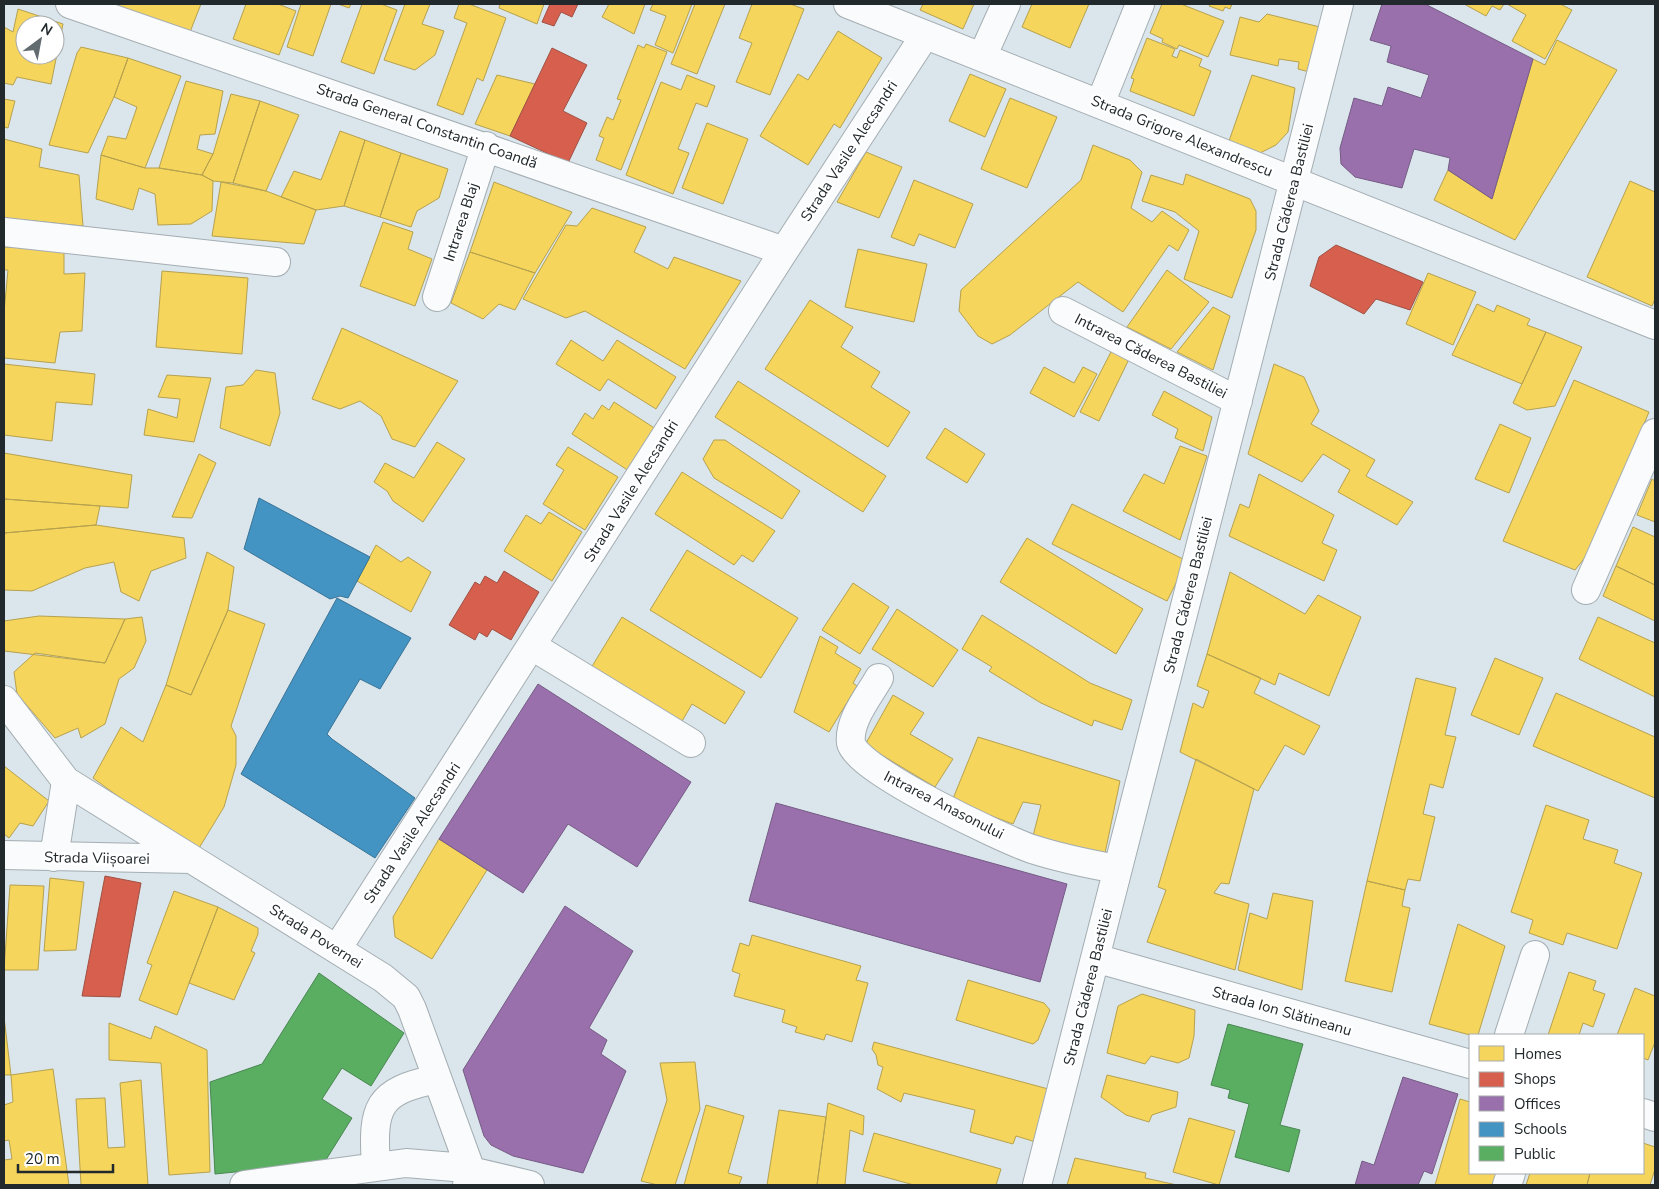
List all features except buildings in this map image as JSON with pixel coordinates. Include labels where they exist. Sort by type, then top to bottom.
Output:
[{"type":"street","name":"Strada General Constantin Coandă","points":[[70,4],[784,250]]},
{"type":"street","name":"Strada Grigore Alexandrescu","points":[[848,4],[1655,325]]},
{"type":"street","points":[[982,57],[1006,4]]},
{"type":"street","points":[[1100,104],[1140,4]]},
{"type":"street","name":"Strada Căderea Bastiliei","points":[[1038,1185],[1339,4]]},
{"type":"street","name":"Strada Vasile Alecsandri","points":[[337,949],[784,250],[925,35]]},
{"type":"street","name":"Intrarea Blaj","points":[[437,297],[486,146]]},
{"type":"street","points":[[4,232],[276,262]]},
{"type":"street","name":"Intrarea Căderea Bastiliei","points":[[1063,311],[1238,401]]},
{"type":"street","points":[[1586,590],[1655,433]]},
{"type":"street","points":[[532,646],[692,743]]},
{"type":"street","name":"Intrarea Anasonului","points":[[879,678],[854,722],[852,743],[859,757],[880,772],[956,815],[1031,849],[1077,862],[1117,869]]},
{"type":"street","name":"Strada Povernei","points":[[4,700],[66,781],[383,978],[406,997],[438,1079],[469,1178]]},
{"type":"street","points":[[54,857],[66,781]]},
{"type":"street","name":"Strada Viișoarei","points":[[4,855],[191,859]]},
{"type":"street","points":[[1508,1034],[1535,955]]},
{"type":"street","name":"Strada Ion Slătineanu","points":[[1095,958],[1469,1064]]},
{"type":"street","points":[[376,1166],[374,1132],[376,1119],[382,1106],[394,1092],[409,1084],[438,1079]]},
{"type":"street","points":[[244,1185],[406,1163],[469,1178],[530,1185]]}]
